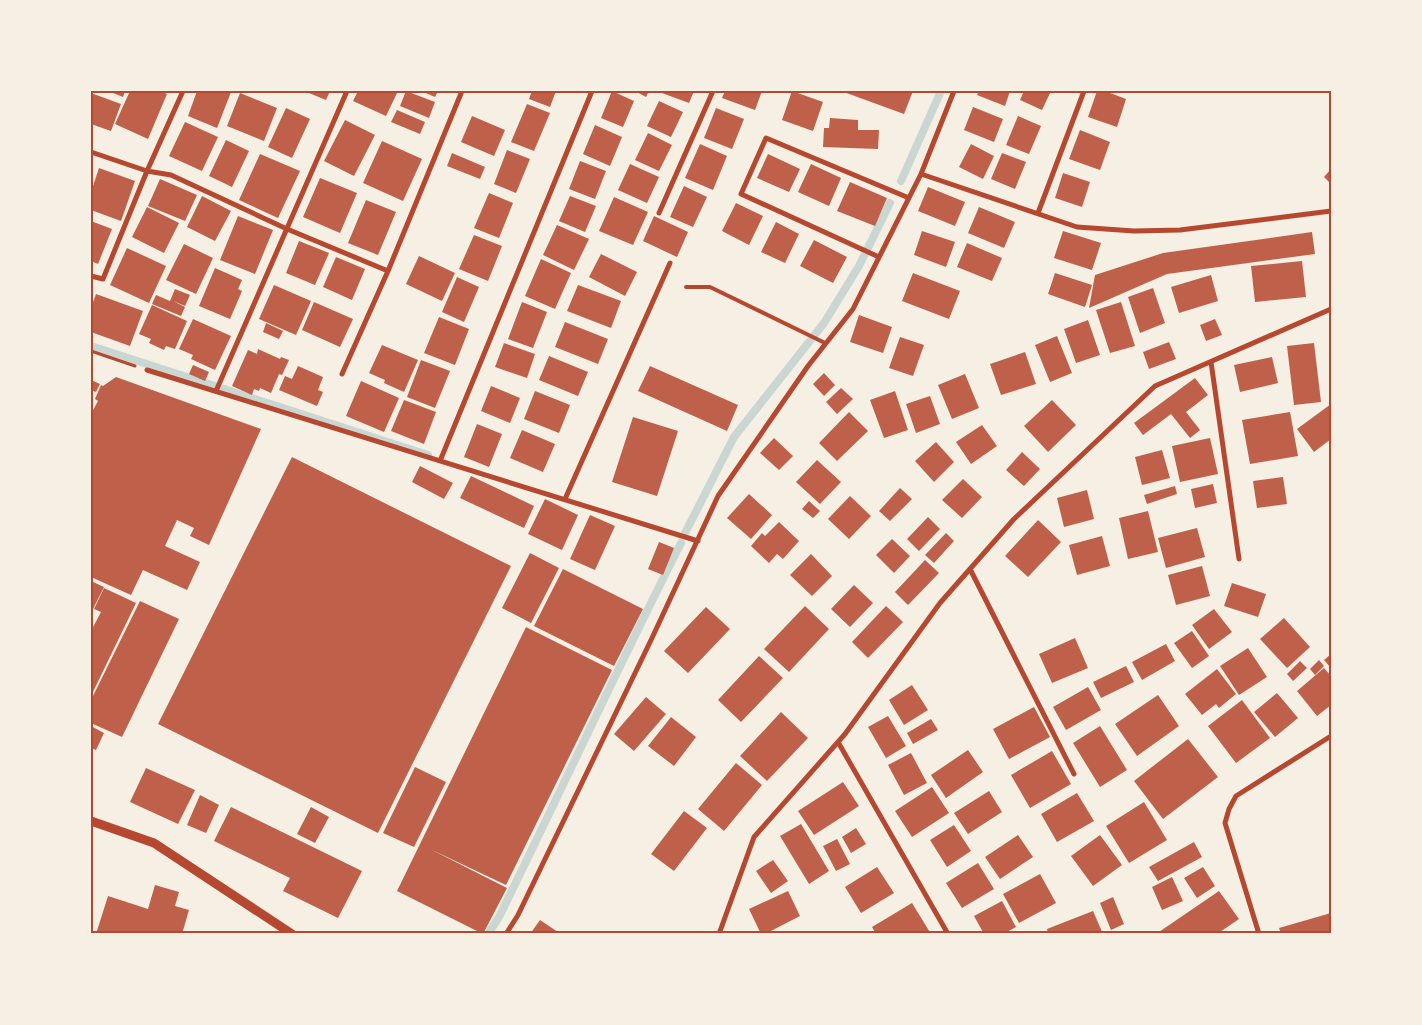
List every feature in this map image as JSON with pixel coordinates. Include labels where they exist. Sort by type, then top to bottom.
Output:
[{"type":"street","points":[[91,276],[103,279],[147,171],[183,91]]},
{"type":"street","points":[[218,388],[348,91]]},
{"type":"street","points":[[342,374],[388,271],[462,91]]},
{"type":"street","points":[[440,461],[592,91]]},
{"type":"street","points":[[659,213],[713,91]]},
{"type":"street","points":[[506,934],[518,915],[718,496],[825,343],[853,309],[910,198],[954,91]]},
{"type":"street","points":[[1038,213],[1084,91]]},
{"type":"street","points":[[879,258],[741,194],[766,138],[910,198]]},
{"type":"street","points":[[91,152],[147,171],[171,175],[287,229],[388,271]]},
{"type":"street","points":[[921,174],[1077,227],[1134,231],[1180,230],[1331,211]]},
{"type":"street","points":[[565,499],[670,263]]},
{"type":"street","points":[[719,934],[754,837],[838,742],[940,603],[1014,519],[1155,386],[1331,309]]},
{"type":"street","points":[[1211,362],[1239,559]]},
{"type":"street","points":[[147,370],[218,388],[440,461],[698,541]]},
{"type":"street","points":[[970,569],[1074,774]]},
{"type":"street","points":[[1259,934],[1225,823],[1229,810],[1236,796],[1331,736]]},
{"type":"street","points":[[838,742],[948,934]]},
{"type":"street","points":[[91,821],[154,843],[292,934]]},
{"type":"lane","points":[[686,287],[710,287],[825,343]]},
{"type":"path","points":[[91,352],[147,370]]},
{"type":"building","points":[[108,91],[125,91],[123,97]]},
{"type":"building","points":[[130,91],[160,91],[167,94],[148,139],[115,124]]},
{"type":"building","points":[[197,91],[231,92],[217,128],[188,116]]},
{"type":"building","points":[[304,91],[330,91],[326,100]]},
{"type":"building","points":[[358,91],[398,91],[386,116],[353,101]]},
{"type":"building","points":[[406,91],[435,102],[429,118],[400,106]]},
{"type":"building","points":[[421,91],[438,91],[435,97]]},
{"type":"building","points":[[532,91],[556,91],[550,107],[529,99]]},
{"type":"building","points":[[612,91],[634,101],[623,127],[601,118]]},
{"type":"building","points":[[635,91],[649,91],[646,97]]},
{"type":"building","points":[[662,91],[694,91],[689,103],[662,93]]},
{"type":"building","points":[[725,91],[762,91],[755,110],[722,98]]},
{"type":"building","points":[[792,91],[823,102],[813,131],[782,120]]},
{"type":"building","points":[[841,91],[913,91],[904,114]]},
{"type":"building","points":[[979,91],[1010,91],[1005,106],[977,95]]},
{"type":"building","points":[[1024,91],[1051,91],[1042,110],[1020,100]]},
{"type":"building","points":[[1097,91],[1105,91],[1126,99],[1117,127],[1088,117]]},
{"type":"building","points":[[91,93],[121,104],[111,131],[91,124]]},
{"type":"building","points":[[240,93],[277,108],[264,141],[227,126]]},
{"type":"building","points":[[659,101],[683,112],[671,137],[647,126]]},
{"type":"building","points":[[527,104],[550,113],[534,151],[511,142]]},
{"type":"building","points":[[973,107],[1003,119],[994,142],[964,130]]},
{"type":"building","points":[[286,108],[310,119],[292,158],[268,147]]},
{"type":"building","points":[[716,108],[744,119],[732,149],[704,138]]},
{"type":"building","points":[[397,110],[425,122],[420,134],[391,122]]},
{"type":"building","points":[[472,116],[505,130],[494,156],[461,142]]},
{"type":"building","points":[[1018,116],[1041,126],[1029,154],[1006,145]]},
{"type":"building","points":[[830,118],[858,120],[858,130],[879,130],[878,149],[823,147],[824,128],[829,128]]},
{"type":"building","points":[[345,120],[375,135],[354,176],[324,161]]},
{"type":"building","points":[[185,122],[218,137],[202,171],[169,156]]},
{"type":"building","points":[[595,125],[622,137],[610,166],[583,154]]},
{"type":"building","points":[[1080,130],[1110,142],[1100,170],[1069,159]]},
{"type":"building","points":[[648,133],[672,145],[659,171],[635,160]]},
{"type":"building","points":[[226,140],[249,151],[232,187],[209,176]]},
{"type":"building","points":[[382,141],[422,159],[403,201],[363,183]]},
{"type":"building","points":[[700,144],[727,156],[713,190],[685,178]]},
{"type":"building","points":[[971,144],[994,156],[983,179],[959,167]]},
{"type":"building","points":[[507,150],[530,159],[516,193],[494,184]]},
{"type":"building","points":[[452,153],[485,167],[480,179],[447,166]]},
{"type":"building","points":[[1002,153],[1026,162],[1015,189],[991,179]]},
{"type":"building","points":[[260,154],[300,171],[278,218],[239,200]]},
{"type":"building","points":[[768,154],[800,169],[789,192],[757,178]]},
{"type":"building","points":[[580,161],[606,171],[595,199],[569,189]]},
{"type":"building","points":[[630,164],[659,177],[647,203],[618,190]]},
{"type":"building","points":[[811,164],[841,178],[829,206],[798,192]]},
{"type":"building","points":[[99,168],[135,181],[121,221],[91,210],[91,192]]},
{"type":"building","points":[[1331,169],[1331,184],[1324,177]]},
{"type":"building","points":[[1063,173],[1090,182],[1082,207],[1055,198]]},
{"type":"building","points":[[320,178],[357,193],[340,233],[303,217]]},
{"type":"building","points":[[160,179],[197,195],[185,221],[148,206]]},
{"type":"building","points":[[850,182],[887,198],[875,226],[837,211]]},
{"type":"building","points":[[684,186],[707,197],[693,227],[670,217]]},
{"type":"building","points":[[928,187],[965,202],[955,226],[918,211]]},
{"type":"building","points":[[489,193],[513,203],[499,238],[474,228]]},
{"type":"building","points":[[202,196],[231,211],[215,241],[187,227]]},
{"type":"building","points":[[570,196],[596,206],[585,232],[559,221]]},
{"type":"building","points":[[614,197],[648,212],[633,245],[599,231]]},
{"type":"building","points":[[366,200],[396,212],[378,255],[348,243]]},
{"type":"building","points":[[736,203],[763,216],[749,245],[722,231]]},
{"type":"building","points":[[147,207],[179,223],[164,253],[132,237]]},
{"type":"building","points":[[979,207],[1015,222],[1004,248],[968,233]]},
{"type":"building","points":[[238,216],[273,230],[255,274],[220,260]]},
{"type":"building","points":[[654,216],[688,232],[677,257],[643,241]]},
{"type":"building","points":[[91,221],[112,229],[98,264],[91,261]]},
{"type":"building","points":[[776,222],[799,234],[785,263],[761,252]]},
{"type":"building","points":[[557,225],[589,239],[574,270],[543,255]]},
{"type":"building","points":[[922,231],[955,242],[946,267],[914,255]]},
{"type":"building","points":[[1063,231],[1101,243],[1092,270],[1054,258]]},
{"type":"building","points":[[1312,232],[1315,254],[1167,274],[1089,308],[1095,275],[1163,253]]},
{"type":"building","points":[[474,235],[502,246],[488,281],[459,269]]},
{"type":"building","points":[[814,240],[847,257],[833,283],[800,266]]},
{"type":"building","points":[[299,241],[329,253],[315,285],[286,273]]},
{"type":"building","points":[[967,243],[1002,258],[992,281],[957,267]]},
{"type":"building","points":[[184,244],[213,258],[196,294],[166,280]]},
{"type":"building","points":[[127,248],[166,266],[149,303],[110,285]]},
{"type":"building","points":[[601,254],[637,272],[625,296],[589,277]]},
{"type":"building","points":[[419,256],[455,273],[442,301],[406,284]]},
{"type":"building","points":[[336,257],[365,269],[352,300],[323,287]]},
{"type":"building","points":[[541,259],[571,273],[555,309],[525,296]]},
{"type":"building","points":[[1302,261],[1306,297],[1255,302],[1251,266]]},
{"type":"building","points":[[215,268],[242,280],[238,289],[242,291],[230,319],[199,306]]},
{"type":"building","points":[[913,273],[960,291],[949,319],[902,301]]},
{"type":"building","points":[[1055,273],[1092,285],[1085,307],[1048,294]]},
{"type":"building","points":[[1211,275],[1218,301],[1179,313],[1171,287]]},
{"type":"building","points":[[457,277],[479,287],[464,322],[442,312]]},
{"type":"building","points":[[274,285],[311,301],[296,335],[259,319]]},
{"type":"building","points":[[578,285],[621,301],[611,328],[567,311]]},
{"type":"building","points":[[1153,288],[1165,323],[1140,333],[1128,297]]},
{"type":"building","points":[[175,289],[190,295],[185,306],[173,301],[185,307],[181,316],[152,304],[156,295],[170,301]]},
{"type":"building","points":[[96,294],[143,311],[130,346],[91,332],[91,308]]},
{"type":"building","points":[[314,302],[353,319],[340,347],[302,330]]},
{"type":"building","points":[[522,302],[547,312],[533,348],[508,339]]},
{"type":"building","points":[[1121,302],[1135,346],[1110,353],[1096,310]]},
{"type":"building","points":[[152,305],[187,321],[175,349],[166,346],[164,350],[149,343],[151,339],[139,334]]},
{"type":"building","points":[[859,315],[892,327],[883,353],[850,342]]},
{"type":"building","points":[[439,317],[469,329],[455,365],[424,353]]},
{"type":"building","points":[[193,319],[231,336],[215,370],[191,359],[193,355],[179,349]]},
{"type":"building","points":[[1215,319],[1222,335],[1206,341],[1200,325]]},
{"type":"building","points":[[1088,320],[1100,355],[1076,363],[1064,329]]},
{"type":"building","points":[[565,322],[608,339],[598,364],[555,347]]},
{"type":"building","points":[[266,323],[283,331],[279,339],[263,332]]},
{"type":"building","points":[[1057,336],[1072,373],[1050,382],[1035,345]]},
{"type":"building","points":[[900,337],[924,345],[913,376],[889,368]]},
{"type":"building","points":[[1169,342],[1176,359],[1149,369],[1143,352]]},
{"type":"building","points":[[504,343],[535,354],[527,378],[495,367]]},
{"type":"building","points":[[1314,343],[1321,402],[1294,405],[1287,346]]},
{"type":"building","points":[[382,345],[418,360],[404,392],[384,383],[385,380],[369,373]]},
{"type":"building","points":[[258,349],[280,359],[281,357],[289,360],[282,375],[279,374],[271,393],[260,388],[259,391],[254,389],[252,395],[232,386],[248,350],[257,354]]},
{"type":"building","points":[[1025,352],[1036,384],[1001,395],[990,364]]},
{"type":"building","points":[[549,356],[588,372],[578,396],[539,380]]},
{"type":"building","points":[[1272,357],[1278,383],[1240,392],[1234,365]]},
{"type":"building","points":[[421,360],[450,371],[435,408],[407,397]]},
{"type":"building","points":[[193,365],[209,372],[205,381],[189,374]]},
{"type":"building","points":[[298,366],[323,377],[318,390],[323,392],[317,406],[279,390],[285,376],[292,379]]},
{"type":"building","points":[[650,366],[738,405],[727,431],[638,391]]},
{"type":"building","points":[[824,373],[835,385],[824,396],[813,384]]},
{"type":"building","points":[[965,374],[979,408],[952,419],[938,385]]},
{"type":"building","points":[[116,377],[261,429],[209,545],[190,536],[194,528],[177,520],[165,546],[200,562],[187,590],[143,570],[131,595],[91,577],[91,414],[98,401],[95,399],[101,385],[103,386]]},
{"type":"building","points":[[1195,378],[1208,395],[1186,412],[1200,430],[1190,438],[1171,414],[1143,435],[1134,423]]},
{"type":"building","points":[[91,380],[100,384],[96,392],[91,390]]},
{"type":"building","points":[[361,381],[399,398],[384,432],[346,416]]},
{"type":"building","points":[[491,386],[520,398],[510,423],[481,411]]},
{"type":"building","points":[[841,388],[853,399],[837,414],[826,402]]},
{"type":"building","points":[[535,391],[570,405],[559,433],[524,419]]},
{"type":"building","points":[[895,391],[908,430],[884,438],[870,400]]},
{"type":"building","points":[[930,396],[940,424],[916,433],[906,404]]},
{"type":"building","points":[[404,400],[436,412],[424,444],[391,431]]},
{"type":"building","points":[[1052,400],[1076,425],[1048,452],[1024,426]]},
{"type":"building","points":[[1331,404],[1331,439],[1314,452],[1297,429]]},
{"type":"building","points":[[849,412],[868,431],[837,461],[819,443]]},
{"type":"building","points":[[1290,412],[1298,456],[1250,464],[1242,420]]},
{"type":"building","points":[[633,417],[678,431],[657,496],[612,482]]},
{"type":"building","points":[[477,424],[502,434],[489,467],[464,457]]},
{"type":"building","points":[[982,425],[997,446],[971,464],[956,442]]},
{"type":"building","points":[[522,430],[555,444],[543,472],[510,458]]},
{"type":"building","points":[[774,438],[793,456],[779,470],[760,453]]},
{"type":"building","points":[[1210,438],[1218,474],[1180,482],[1172,446]]},
{"type":"building","points":[[936,442],[954,462],[934,482],[915,461]]},
{"type":"building","points":[[1162,450],[1170,478],[1142,485],[1135,457]]},
{"type":"building","points":[[1022,452],[1040,469],[1024,486],[1006,470]]},
{"type":"building","points":[[292,457],[511,566],[378,833],[158,724]]},
{"type":"building","points":[[817,460],[841,482],[820,504],[796,482]]},
{"type":"building","points":[[420,466],[453,483],[444,499],[412,482]]},
{"type":"building","points":[[471,476],[534,506],[524,528],[460,498]]},
{"type":"building","points":[[1283,477],[1287,504],[1257,508],[1253,481]]},
{"type":"building","points":[[963,479],[982,497],[962,518],[942,500]]},
{"type":"building","points":[[1213,484],[1217,503],[1195,508],[1191,489]]},
{"type":"building","points":[[1175,486],[1177,494],[1147,504],[1144,495]]},
{"type":"building","points":[[900,488],[912,499],[890,521],[879,511]]},
{"type":"building","points":[[1087,490],[1094,519],[1064,527],[1057,498]]},
{"type":"building","points":[[749,494],[772,515],[751,539],[727,518]]},
{"type":"building","points":[[850,496],[871,516],[849,539],[828,519]]},
{"type":"building","points":[[545,499],[578,515],[562,550],[528,534]]},
{"type":"building","points":[[809,501],[820,511],[813,518],[802,509]]},
{"type":"building","points":[[1148,511],[1158,552],[1128,559],[1119,518]]},
{"type":"building","points":[[590,515],[615,526],[595,570],[570,559]]},
{"type":"building","points":[[928,517],[940,529],[919,551],[907,539]]},
{"type":"building","points":[[1038,520],[1061,542],[1028,577],[1005,556]]},
{"type":"building","points":[[779,522],[799,541],[783,559],[777,554],[769,563],[751,546],[762,533],[765,536]]},
{"type":"building","points":[[1197,528],[1205,557],[1166,568],[1158,538]]},
{"type":"building","points":[[946,533],[954,541],[934,563],[925,555]]},
{"type":"building","points":[[1102,536],[1110,566],[1077,575],[1069,545]]},
{"type":"building","points":[[892,539],[910,556],[894,573],[876,555]]},
{"type":"building","points":[[659,542],[674,548],[663,575],[648,569]]},
{"type":"building","points":[[530,553],[559,568],[531,623],[502,608]]},
{"type":"building","points":[[811,554],[832,576],[812,596],[790,575]]},
{"type":"building","points":[[925,560],[939,573],[908,605],[895,592]]},
{"type":"building","points":[[1202,566],[1210,596],[1176,605],[1168,575]]},
{"type":"building","points":[[563,569],[643,609],[614,666],[534,626]]},
{"type":"building","points":[[91,581],[104,587],[91,613]]},
{"type":"building","points":[[1232,583],[1266,594],[1258,617],[1224,606]]},
{"type":"building","points":[[854,585],[873,603],[850,627],[831,609]]},
{"type":"building","points":[[104,588],[136,603],[91,696],[91,631],[101,612],[94,609]]},
{"type":"building","points":[[140,601],[179,619],[122,737],[91,723],[91,700]]},
{"type":"building","points":[[805,606],[829,629],[789,672],[764,649]]},
{"type":"building","points":[[886,606],[903,622],[868,658],[852,642]]},
{"type":"building","points":[[706,607],[730,629],[688,673],[664,651]]},
{"type":"building","points":[[1214,609],[1232,632],[1209,649],[1192,625]]},
{"type":"building","points":[[1284,618],[1310,647],[1287,668],[1260,639]]},
{"type":"building","points":[[526,627],[612,670],[506,885],[430,849],[507,888],[483,934],[397,891]]},
{"type":"building","points":[[1192,631],[1209,656],[1192,668],[1174,643]]},
{"type":"building","points":[[1075,638],[1088,668],[1052,683],[1039,654]]},
{"type":"building","points":[[1166,644],[1175,661],[1142,680],[1132,662]]},
{"type":"building","points":[[1248,648],[1267,677],[1239,695],[1220,666]]},
{"type":"building","points":[[1331,654],[1331,668],[1324,660]]},
{"type":"building","points":[[759,656],[783,678],[741,722],[718,700]]},
{"type":"building","points":[[1319,660],[1324,666],[1315,675],[1310,669]]},
{"type":"building","points":[[1300,661],[1307,668],[1293,681],[1287,674]]},
{"type":"building","points":[[1126,666],[1134,682],[1101,698],[1093,682]]},
{"type":"building","points":[[1324,668],[1331,676],[1331,705],[1317,716],[1297,691]]},
{"type":"building","points":[[1217,669],[1236,694],[1219,708],[1216,704],[1202,715],[1185,694]]},
{"type":"building","points":[[912,685],[928,710],[904,725],[889,700]]},
{"type":"building","points":[[1088,687],[1101,710],[1066,730],[1053,707]]},
{"type":"building","points":[[1277,693],[1298,718],[1275,737],[1254,712]]},
{"type":"building","points":[[1158,695],[1179,726],[1137,756],[1115,724]]},
{"type":"building","points":[[646,697],[666,714],[634,751],[614,734]]},
{"type":"building","points":[[1242,700],[1270,738],[1236,763],[1208,726]]},
{"type":"building","points":[[1034,707],[1050,737],[1009,759],[993,729]]},
{"type":"building","points":[[781,712],[808,738],[767,781],[740,756]]},
{"type":"building","points":[[888,716],[906,746],[886,758],[868,727]]},
{"type":"building","points":[[671,717],[696,737],[674,766],[648,746]]},
{"type":"building","points":[[931,719],[938,730],[913,744],[907,733]]},
{"type":"building","points":[[91,726],[104,733],[96,750],[91,748]]},
{"type":"building","points":[[1100,726],[1127,770],[1100,787],[1073,743]]},
{"type":"building","points":[[1188,739],[1218,777],[1163,819],[1134,781]]},
{"type":"building","points":[[968,750],[983,772],[946,798],[931,775]]},
{"type":"building","points":[[1052,751],[1071,784],[1030,808],[1011,775]]},
{"type":"building","points":[[911,753],[927,783],[904,795],[888,765]]},
{"type":"building","points":[[736,763],[762,785],[724,831],[698,809]]},
{"type":"building","points":[[415,767],[446,782],[414,847],[383,833]]},
{"type":"building","points":[[146,768],[195,790],[178,824],[130,802]]},
{"type":"building","points":[[843,782],[859,806],[814,835],[798,811]]},
{"type":"building","points":[[932,787],[949,813],[912,837],[895,811]]},
{"type":"building","points":[[989,791],[1002,812],[968,834],[954,813]]},
{"type":"building","points":[[1077,793],[1094,821],[1057,842],[1041,814]]},
{"type":"building","points":[[200,795],[219,805],[206,833],[187,825]]},
{"type":"building","points":[[1144,802],[1167,840],[1129,863],[1106,826]]},
{"type":"building","points":[[231,807],[362,871],[338,918],[283,891],[290,878],[214,841]]},
{"type":"building","points":[[311,807],[329,817],[315,843],[297,834]]},
{"type":"building","points":[[684,811],[707,828],[674,871],[651,854]]},
{"type":"building","points":[[801,824],[829,871],[809,884],[780,836]]},
{"type":"building","points":[[954,825],[971,851],[947,867],[930,840]]},
{"type":"building","points":[[856,828],[866,844],[851,853],[842,837]]},
{"type":"building","points":[[1018,835],[1033,857],[1000,879],[985,857]]},
{"type":"building","points":[[1100,835],[1122,865],[1093,886],[1071,856]]},
{"type":"building","points":[[837,839],[850,864],[836,871],[823,846]]},
{"type":"building","points":[[1194,842],[1202,857],[1158,881],[1149,867]]},
{"type":"building","points":[[773,860],[788,881],[771,893],[756,871]]},
{"type":"building","points":[[978,863],[994,889],[962,908],[946,883]]},
{"type":"building","points":[[877,867],[894,893],[861,913],[845,887]]},
{"type":"building","points":[[1203,867],[1215,886],[1197,898],[1184,878]]},
{"type":"building","points":[[1040,874],[1056,903],[1019,923],[1003,894]]},
{"type":"building","points":[[1172,877],[1183,901],[1162,910],[1152,887]]},
{"type":"building","points":[[155,885],[179,892],[175,906],[189,910],[182,934],[96,934],[108,896],[148,909]]},
{"type":"building","points":[[788,891],[800,916],[765,934],[761,934],[749,909]]},
{"type":"building","points":[[1219,891],[1239,919],[1217,934],[1156,934]]},
{"type":"building","points":[[1113,897],[1124,924],[1111,930],[1100,903]]},
{"type":"building","points":[[1002,901],[1016,927],[1003,934],[984,934],[974,916]]},
{"type":"building","points":[[912,903],[931,934],[876,934],[872,927]]},
{"type":"building","points":[[1093,911],[1103,934],[1048,934],[1047,929]]},
{"type":"building","points":[[1331,913],[1331,934],[1281,934],[1279,928]]},
{"type":"building","points":[[540,920],[561,934],[530,934]]},
{"type":"waterway","points":[[901,181],[941,91]]},
{"type":"waterway","points":[[684,535],[734,437],[824,323],[859,266],[890,203]]},
{"type":"waterway","points":[[91,346],[428,455]]},
{"type":"waterway","points":[[488,934],[499,917],[681,543]]}]
